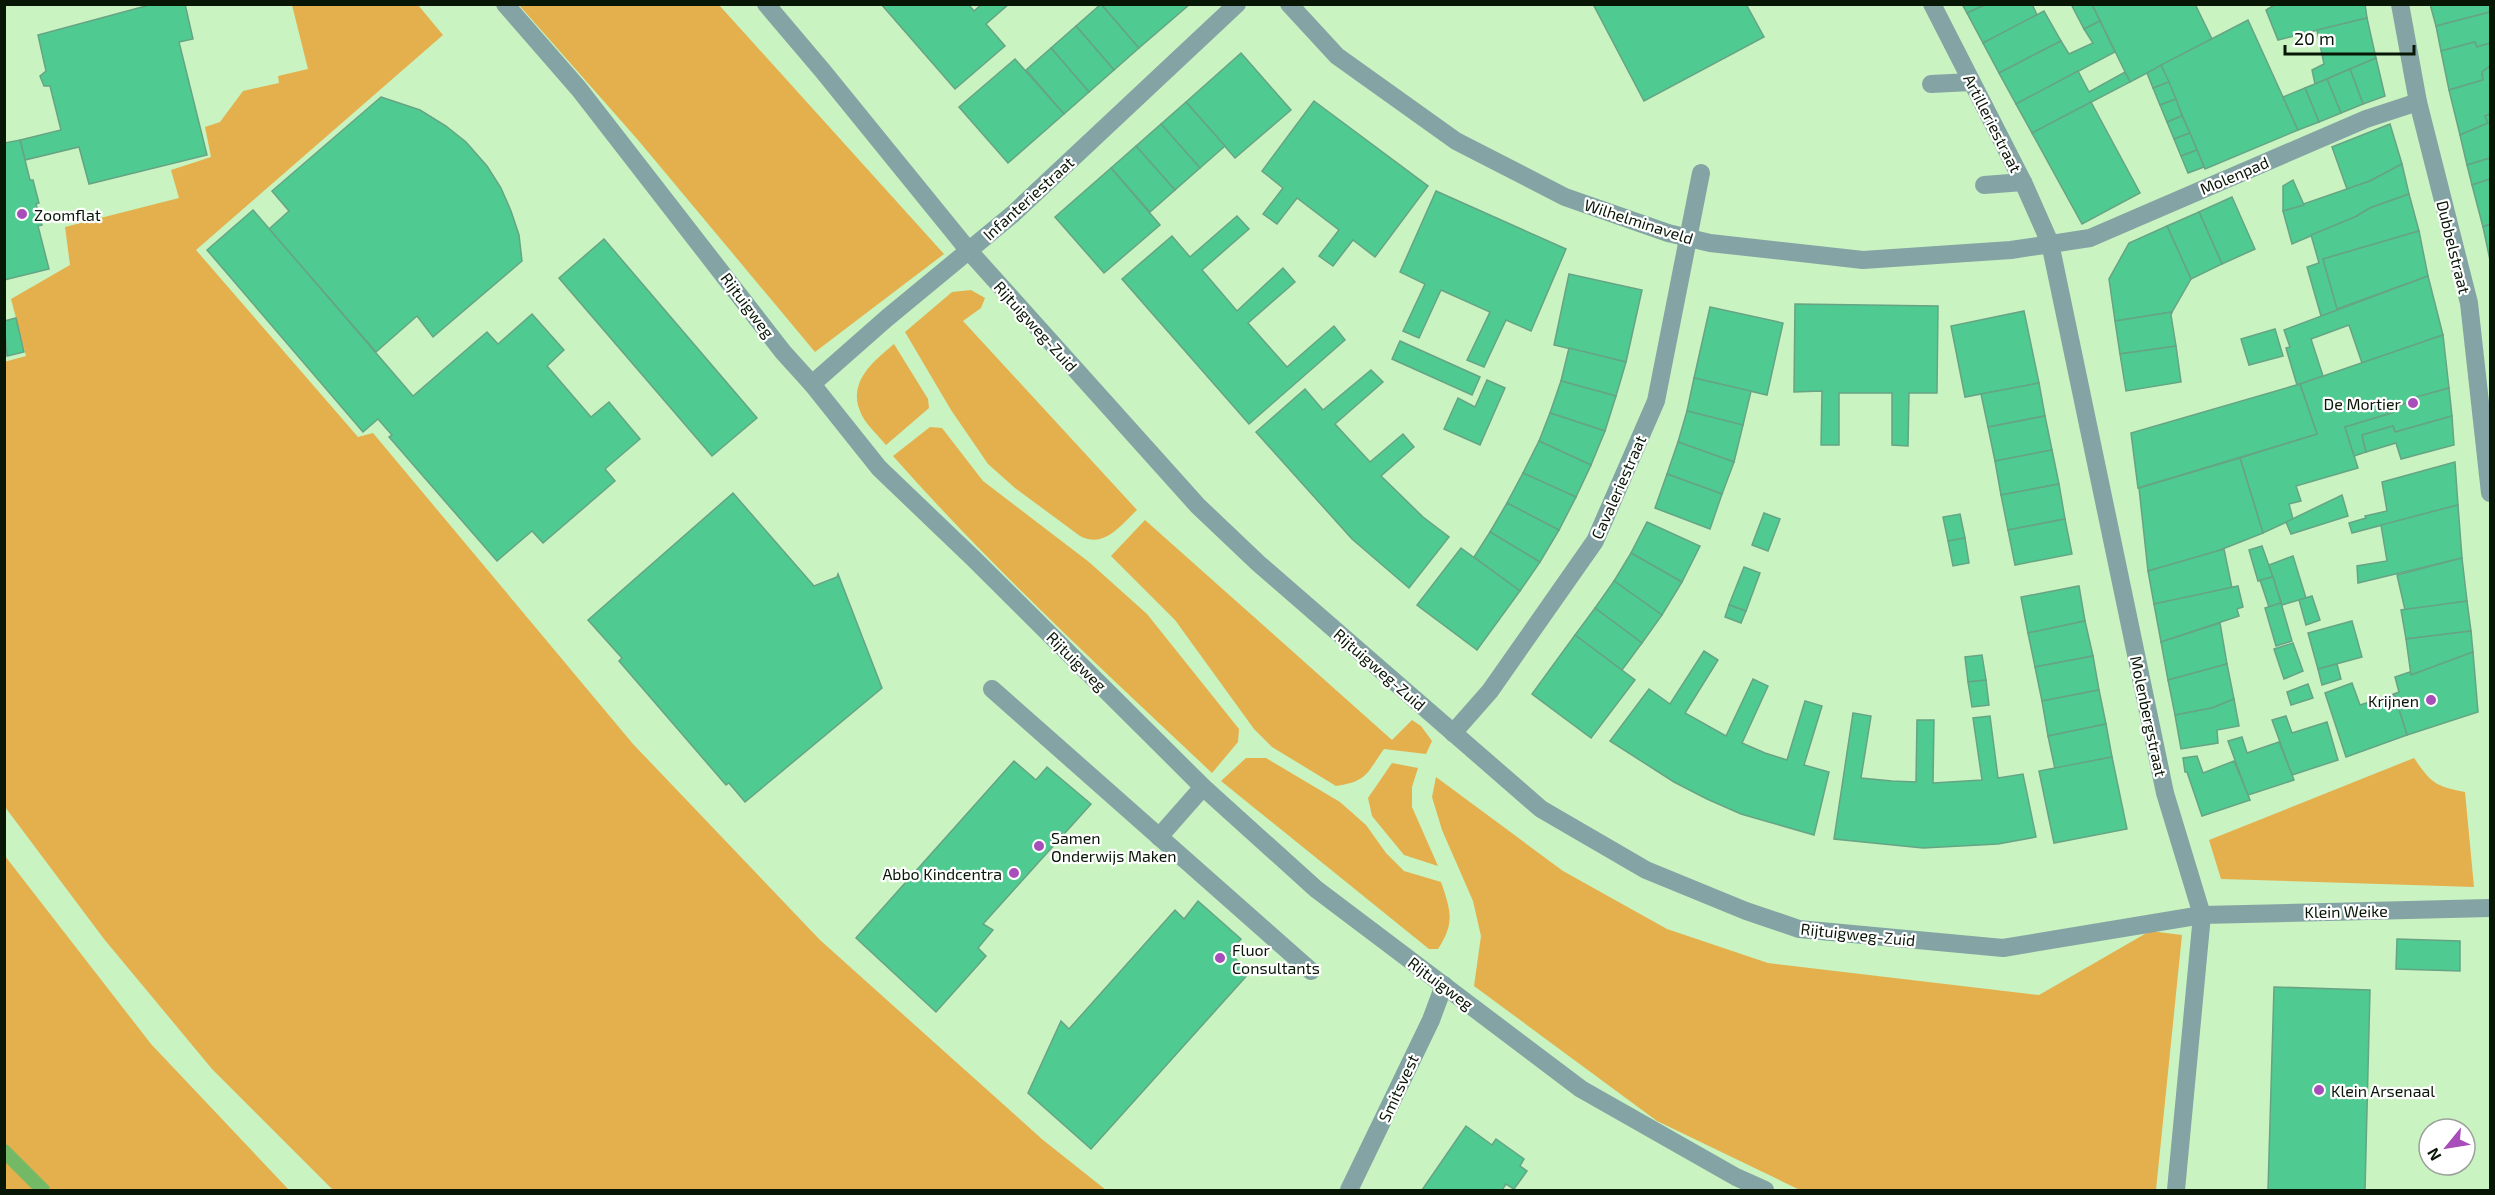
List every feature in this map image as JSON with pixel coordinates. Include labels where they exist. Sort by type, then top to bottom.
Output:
[{"type":"street","name":"Rijtuigweg","points":[[505,4],[579,89],[783,352],[812,384],[879,468],[975,559],[1203,787],[1316,889],[1581,1089],[1736,1177],[1765,1191]]},
{"type":"street","name":"Rijtuigweg-Zuid","points":[[766,4],[969,251],[1198,506],[1258,563],[1541,808],[1646,870],[1746,912],[1799,929],[2002,948],[2202,915]]},
{"type":"street","name":"Infanteriestraat","points":[[812,384],[1013,214],[1237,4]]},
{"type":"street","name":"Wilhelminaveld","points":[[1289,4],[1337,56],[1456,141],[1565,197],[1668,233],[1710,243],[1863,260],[1982,253],[2050,243]]},
{"type":"street","name":"Artilleriestraat","points":[[1932,4],[2024,182],[2050,243]]},
{"type":"street","name":"Dubbelstraat","points":[[2400,4],[2418,102],[2469,303],[2490,493]]},
{"type":"street","points":[[1931,84],[1971,82]]},
{"type":"street","name":"Molenpad","points":[[2050,243],[2090,238],[2366,119],[2418,102]]},
{"type":"street","name":"Cavaleriestraat","points":[[1453,733],[1490,691],[1595,541],[1656,401],[1701,173]]},
{"type":"street","points":[[1984,185],[2024,182]]},
{"type":"street","name":"Molenbergstraat","points":[[2050,243],[2165,793],[2202,915],[2176,1191]]},
{"type":"street","points":[[992,689],[1311,971]]},
{"type":"street","points":[[1159,837],[1203,787]]},
{"type":"street","name":"Klein Weike","points":[[2202,915],[2490,908]]},
{"type":"street","name":"Smitsvest","points":[[1349,1191],[1431,1020],[1444,985]]},
{"type":"shaded area","points":[[292,5],[418,5],[443,35],[196,250],[358,437],[373,433],[633,744],[820,940],[1043,1140],[1106,1190],[333,1190],[212,1069],[104,939],[5,807],[4,362],[26,356],[11,299],[70,265],[65,227],[179,198],[171,170],[211,157],[205,127],[220,122],[243,91],[279,83],[278,76],[308,69]]},
{"type":"shaded area","points":[[519,5],[719,5],[944,254],[815,352],[638,140]]},
{"type":"shaded area","points":[[971,290],[985,298],[981,308],[963,321],[1137,510],[1112,534],[1097,540],[1080,536],[1015,488],[988,464],[951,410],[905,332],[952,292]]},
{"type":"shaded area","points":[[894,344],[928,399],[929,408],[886,445],[862,415],[857,400],[857,390],[871,365]]},
{"type":"shaded area","points":[[930,427],[942,428],[983,481],[1089,562],[1147,614],[1239,729],[1238,742],[1212,773],[1009,579],[893,456]]},
{"type":"shaded area","points":[[1145,520],[1392,740],[1412,720],[1421,726],[1432,741],[1426,754],[1384,749],[1361,779],[1336,786],[1272,747],[1254,729],[1175,620],[1111,556]]},
{"type":"shaded area","points":[[1246,758],[1266,758],[1340,802],[1366,825],[1386,853],[1404,871],[1441,882],[1450,917],[1447,932],[1438,949],[1429,949],[1221,781]]},
{"type":"shaded area","points":[[2414,758],[2435,783],[2465,792],[2474,887],[2221,879],[2209,840]]},
{"type":"shaded area","points":[[1392,763],[1418,768],[1412,787],[1412,807],[1438,866],[1404,855],[1372,816],[1368,798]]},
{"type":"shaded area","points":[[1436,777],[1563,871],[1667,929],[1768,963],[2039,995],[2150,931],[2182,935],[2156,1190],[1800,1190],[1657,1121],[1474,986],[1481,936],[1473,901],[1442,830],[1432,797]]},
{"type":"shaded area","points":[[5,856],[151,1044],[289,1190],[5,1190]]},
{"type":"building","points":[[153,4],[185,4],[193,39],[179,42],[207,155],[89,184],[79,147],[25,160],[20,140],[61,130],[50,86],[44,86],[40,76],[46,71],[38,35]]},
{"type":"building","points":[[881,4],[968,4],[974,11],[982,4],[1009,4],[986,24],[1005,46],[955,89]]},
{"type":"building","points":[[1101,4],[1139,48],[1114,70],[1076,26]]},
{"type":"building","points":[[1101,4],[1190,4],[1139,48]]},
{"type":"building","points":[[1593,4],[1746,4],[1764,37],[1644,101]]},
{"type":"building","points":[[1962,4],[1987,4],[1967,13]]},
{"type":"building","points":[[1987,4],[2032,4],[2037,15],[1983,43],[1967,13]]},
{"type":"building","points":[[2071,4],[2092,4],[2100,21],[2084,29]]},
{"type":"building","points":[[2092,4],[2195,4],[2212,39],[2130,82]]},
{"type":"building","points":[[2276,4],[2365,4],[2367,18],[2278,40],[2266,10]]},
{"type":"building","points":[[2430,4],[2490,4],[2490,12],[2436,26]]},
{"type":"building","points":[[2044,11],[2061,41],[1999,73],[1983,43]]},
{"type":"building","points":[[2490,12],[2490,43],[2477,47],[2475,42],[2441,51],[2436,26]]},
{"type":"building","points":[[2367,18],[2376,58],[2315,84],[2312,70],[2324,64],[2317,30]]},
{"type":"building","points":[[2248,20],[2298,130],[2205,169],[2161,65]]},
{"type":"building","points":[[2100,21],[2115,52],[2016,104],[1999,73],[2061,41],[2069,54],[2093,43],[2084,29]]},
{"type":"building","points":[[1076,26],[1114,70],[1089,92],[1051,48]]},
{"type":"building","points":[[2475,42],[2477,47],[2490,43],[2490,66],[2482,72],[2483,80],[2449,90],[2441,51]]},
{"type":"building","points":[[1051,48],[1089,92],[1064,114],[1026,70]]},
{"type":"building","points":[[1241,53],[1291,110],[1235,158],[1186,102]]},
{"type":"building","points":[[2376,58],[2385,96],[2363,104],[2350,69]]},
{"type":"building","points":[[1015,59],[1064,114],[1008,163],[959,107]]},
{"type":"building","points":[[2161,65],[2169,82],[2153,88],[2147,73]]},
{"type":"building","points":[[2490,66],[2490,114],[2485,116],[2488,123],[2460,135],[2449,90],[2483,80],[2482,72]]},
{"type":"building","points":[[2350,69],[2363,104],[2341,113],[2327,79]]},
{"type":"building","points":[[2078,71],[2089,92],[2125,72],[2130,82],[2032,133],[2016,104]]},
{"type":"building","points":[[2327,79],[2341,113],[2319,122],[2305,88]]},
{"type":"building","points":[[2169,82],[2176,99],[2160,105],[2153,88]]},
{"type":"building","points":[[2305,88],[2319,122],[2298,130],[2283,97]]},
{"type":"building","points":[[381,97],[420,110],[446,126],[466,142],[487,166],[501,188],[511,211],[519,235],[522,261],[433,337],[417,316],[376,352],[269,229],[289,211],[272,191]]},
{"type":"building","points":[[2176,99],[2182,116],[2167,122],[2160,105]]},
{"type":"building","points":[[1314,101],[1428,186],[1375,257],[1353,240],[1333,266],[1319,256],[1339,230],[1297,198],[1277,224],[1263,214],[1283,188],[1262,171]]},
{"type":"building","points":[[1186,102],[1225,146],[1200,168],[1161,124]]},
{"type":"building","points":[[2091,102],[2140,193],[2082,224],[2032,133]]},
{"type":"building","points":[[2490,114],[2490,158],[2467,165],[2460,135],[2488,123],[2485,116]]},
{"type":"building","points":[[2182,116],[2190,133],[2174,139],[2167,122]]},
{"type":"building","points":[[1161,124],[1200,168],[1175,190],[1136,146]]},
{"type":"building","points":[[2390,124],[2402,164],[2370,181],[2347,189],[2332,147]]},
{"type":"building","points":[[2190,133],[2197,150],[2181,156],[2174,139]]},
{"type":"building","name":"Zoomflat","points":[[20,140],[30,180],[33,180],[39,203],[36,204],[42,225],[38,226],[49,269],[4,280],[4,143]]},
{"type":"building","points":[[1136,146],[1175,190],[1150,212],[1111,168]]},
{"type":"building","points":[[2197,150],[2204,167],[2188,173],[2181,156]]},
{"type":"building","points":[[2490,158],[2490,179],[2472,185],[2467,165]]},
{"type":"building","points":[[2402,164],[2409,194],[2370,208],[2355,217],[2292,244],[2283,211],[2370,181]]},
{"type":"building","points":[[1111,168],[1160,225],[1104,273],[1055,217]]},
{"type":"building","points":[[2490,179],[2490,224],[2483,227],[2472,185]]},
{"type":"building","points":[[2293,180],[2304,205],[2283,211],[2283,186]]},
{"type":"building","points":[[1436,191],[1566,249],[1531,331],[1506,320],[1484,367],[1467,360],[1490,312],[1441,290],[1419,338],[1403,331],[1425,284],[1400,272]]},
{"type":"building","points":[[2409,194],[2419,231],[2323,259],[2338,310],[2321,316],[2307,267],[2319,263],[2311,235],[2355,217],[2370,208]]},
{"type":"building","points":[[2232,197],[2255,249],[2222,264],[2199,212]]},
{"type":"building","points":[[253,210],[413,396],[487,332],[498,344],[532,314],[564,350],[547,366],[591,417],[609,402],[640,439],[605,469],[615,481],[543,543],[532,531],[497,561],[389,437],[392,435],[378,419],[363,432],[207,250]]},
{"type":"building","points":[[2199,212],[2222,264],[2191,279],[2167,226]]},
{"type":"building","points":[[1237,216],[1249,229],[1202,270],[1237,311],[1283,268],[1295,282],[1248,323],[1287,367],[1334,326],[1345,340],[1249,424],[1122,279],[1172,236],[1190,257]]},
{"type":"building","points":[[2490,224],[2490,260],[2483,227]]},
{"type":"building","points":[[2167,226],[2191,279],[2172,312],[2115,321],[2109,279],[2129,243]]},
{"type":"building","points":[[2419,231],[2428,276],[2337,309],[2323,259]]},
{"type":"building","points":[[604,239],[757,418],[712,456],[559,278]]},
{"type":"building","points":[[1569,274],[1642,290],[1626,362],[1554,345]]},
{"type":"building","points":[[2428,276],[2443,335],[2362,363],[2349,325],[2311,339],[2323,376],[2297,385],[2286,348],[2290,347],[2284,330]]},
{"type":"building","points":[[1795,304],[1938,306],[1937,393],[1909,393],[1908,446],[1892,445],[1892,393],[1839,393],[1839,445],[1821,445],[1822,391],[1794,392]]},
{"type":"building","points":[[1710,307],[1783,323],[1767,395],[1694,378]]},
{"type":"building","points":[[2024,311],[2039,383],[1965,397],[1951,326]]},
{"type":"building","points":[[2172,312],[2176,346],[2120,354],[2115,321]]},
{"type":"building","points":[[16,318],[24,352],[7,356],[4,321]]},
{"type":"building","points":[[2275,329],[2283,356],[2249,365],[2241,339]]},
{"type":"building","points":[[2443,335],[2449,388],[2413,398],[2414,401],[2391,408],[2392,413],[2345,427],[2358,468],[2296,486],[2301,501],[2289,504],[2293,519],[2263,533],[2240,458],[2317,434],[2300,384]]},
{"type":"building","points":[[1400,341],[1480,377],[1472,395],[1392,359]]},
{"type":"building","points":[[2176,346],[2181,382],[2126,391],[2120,354]]},
{"type":"building","points":[[1569,348],[1626,362],[1616,396],[1561,381]]},
{"type":"building","points":[[1371,370],[1383,382],[1335,424],[1370,462],[1403,434],[1414,447],[1381,476],[1423,517],[1449,537],[1409,588],[1352,539],[1256,432],[1305,389],[1323,410]]},
{"type":"building","points":[[1694,378],[1751,391],[1743,425],[1687,411]]},
{"type":"building","points":[[1487,380],[1505,388],[1480,445],[1444,429],[1458,398],[1475,407]]},
{"type":"building","points":[[1561,381],[1616,396],[1605,431],[1550,413]]},
{"type":"building","points":[[2039,383],[2045,416],[1988,427],[1981,394]]},
{"type":"building","points":[[2300,384],[2317,434],[2138,488],[2131,433]]},
{"type":"building","points":[[2449,388],[2452,416],[2395,432],[2393,426],[2362,435],[2366,452],[2354,456],[2345,427],[2392,413],[2391,408],[2414,401],[2413,398]]},
{"type":"building","points":[[1687,411],[1743,425],[1734,462],[1678,442]]},
{"type":"building","points":[[1550,413],[1605,431],[1591,465],[1539,441]]},
{"type":"building","points":[[2045,416],[2052,450],[1995,461],[1988,427]]},
{"type":"building","points":[[2452,416],[2454,445],[2401,459],[2396,443],[2366,452],[2362,435],[2393,426],[2395,432]]},
{"type":"building","points":[[1539,441],[1591,465],[1576,497],[1523,473]]},
{"type":"building","points":[[1678,442],[1734,462],[1722,494],[1667,474]]},
{"type":"building","points":[[2052,450],[2059,484],[2001,495],[1995,461]]},
{"type":"building","points":[[2240,458],[2263,533],[2215,552],[2148,571],[2139,488]]},
{"type":"building","points":[[2455,462],[2458,505],[2352,533],[2349,523],[2366,518],[2365,516],[2387,511],[2382,482]]},
{"type":"building","points":[[1523,473],[1576,497],[1559,530],[1507,503]]},
{"type":"building","points":[[1667,474],[1722,494],[1710,529],[1655,508]]},
{"type":"building","points":[[2059,484],[2065,519],[2008,530],[2001,495]]},
{"type":"building","points":[[733,493],[814,586],[837,577],[838,574],[882,688],[745,802],[729,783],[726,785],[619,661],[622,658],[588,620]]},
{"type":"building","points":[[2342,495],[2348,516],[2291,534],[2286,522]]},
{"type":"building","points":[[1507,503],[1559,530],[1540,562],[1490,532]]},
{"type":"building","points":[[2458,505],[2462,558],[2358,583],[2357,566],[2387,561],[2381,525]]},
{"type":"building","points":[[1764,513],[1780,519],[1768,551],[1752,545]]},
{"type":"building","points":[[1960,514],[1965,538],[1948,541],[1943,517]]},
{"type":"building","points":[[2065,519],[2072,554],[2015,565],[2008,530]]},
{"type":"building","points":[[1647,522],[1700,546],[1682,582],[1631,553]]},
{"type":"building","points":[[1490,532],[1540,562],[1520,591],[1474,557]]},
{"type":"building","points":[[1965,538],[1969,563],[1953,566],[1948,541]]},
{"type":"building","points":[[2262,546],[2273,577],[2258,581],[2249,550]]},
{"type":"building","points":[[1461,548],[1520,591],[1477,650],[1417,605]]},
{"type":"building","points":[[2224,549],[2232,588],[2154,604],[2148,571]]},
{"type":"building","points":[[1631,553],[1682,582],[1662,615],[1614,581]]},
{"type":"building","points":[[2293,556],[2306,598],[2282,605],[2269,565]]},
{"type":"building","points":[[2462,558],[2467,601],[2405,610],[2397,575]]},
{"type":"building","points":[[1744,567],[1760,573],[1746,611],[1729,605]]},
{"type":"building","points":[[2273,577],[2281,603],[2269,607],[2260,580]]},
{"type":"building","points":[[1614,581],[1662,615],[1642,643],[1595,608]]},
{"type":"building","points":[[2079,586],[2085,621],[2028,633],[2021,597]]},
{"type":"building","points":[[2238,586],[2243,607],[2237,609],[2239,616],[2161,642],[2154,604]]},
{"type":"building","points":[[2312,596],[2320,620],[2306,625],[2299,600]]},
{"type":"building","points":[[2467,601],[2471,631],[2406,639],[2401,610]]},
{"type":"building","points":[[2281,603],[2292,641],[2276,646],[2265,608]]},
{"type":"building","points":[[1729,605],[1746,611],[1741,623],[1725,617]]},
{"type":"building","points":[[1595,608],[1642,643],[1622,670],[1575,635]]},
{"type":"building","points":[[2085,621],[2093,656],[2035,667],[2028,633]]},
{"type":"building","points":[[2352,621],[2362,657],[2318,669],[2308,633]]},
{"type":"building","points":[[2220,623],[2227,664],[2168,680],[2161,642]]},
{"type":"building","points":[[2471,631],[2473,652],[2411,675],[2406,639]]},
{"type":"building","points":[[1575,635],[1635,680],[1591,738],[1532,694]]},
{"type":"building","points":[[2293,643],[2303,671],[2284,679],[2274,649]]},
{"type":"building","points":[[1704,651],[1718,660],[1685,713],[1726,736],[1753,679],[1768,686],[1742,743],[1765,753],[1787,760],[1805,701],[1822,706],[1804,765],[1829,772],[1814,835],[1741,814],[1707,799],[1674,782],[1610,741],[1649,689],[1670,704]]},
{"type":"building","points":[[2473,652],[2478,712],[2407,735],[2394,694],[2399,692],[2395,677],[2410,672],[2411,675]]},
{"type":"building","points":[[1982,655],[1986,680],[1968,682],[1965,657]]},
{"type":"building","points":[[2093,656],[2099,690],[2042,701],[2035,667]]},
{"type":"building","points":[[2227,664],[2234,699],[2212,708],[2175,715],[2168,680]]},
{"type":"building","points":[[2337,664],[2341,679],[2322,685],[2318,669]]},
{"type":"building","points":[[1986,680],[1989,705],[1972,707],[1968,682]]},
{"type":"building","points":[[2352,683],[2360,705],[2394,694],[2407,735],[2346,757],[2325,693]]},
{"type":"building","points":[[2308,684],[2313,698],[2291,705],[2287,692]]},
{"type":"building","points":[[2099,690],[2106,724],[2048,736],[2042,701]]},
{"type":"building","points":[[2234,699],[2239,726],[2217,730],[2218,743],[2181,749],[2175,715],[2212,708]]},
{"type":"building","points":[[1853,713],[1871,716],[1861,778],[1892,781],[1916,782],[1917,720],[1934,720],[1933,783],[1982,780],[1973,718],[1990,716],[1998,778],[2023,774],[2036,837],[1998,844],[1923,848],[1834,839]]},
{"type":"building","points":[[2286,716],[2292,733],[2327,722],[2338,760],[2292,775],[2272,720]]},
{"type":"building","points":[[2106,724],[2112,757],[2055,769],[2048,736]]},
{"type":"building","points":[[2242,737],[2247,753],[2279,742],[2294,780],[2248,795],[2250,801],[2228,741]]},
{"type":"building","points":[[2197,756],[2203,773],[2234,761],[2250,800],[2202,816],[2187,772],[2185,772],[2183,758]]},
{"type":"building","points":[[2112,757],[2127,829],[2054,843],[2039,771]]},
{"type":"building","points":[[1014,761],[1036,780],[1047,767],[1091,804],[983,924],[993,930],[978,948],[986,956],[936,1012],[856,938]]},
{"type":"building","points":[[1198,901],[1241,939],[1229,953],[1250,972],[1091,1149],[1028,1093],[1061,1021],[1069,1029],[1175,910],[1184,919]]},
{"type":"building","points":[[2397,939],[2460,941],[2460,971],[2396,969]]},
{"type":"building","name":"Klein Arsenaal","points":[[2274,987],[2370,990],[2365,1190],[2268,1190]]},
{"type":"building","points":[[1466,1126],[1492,1145],[1496,1139],[1524,1159],[1520,1166],[1527,1171],[1514,1189],[1506,1184],[1502,1190],[1422,1190]]},
{"type":"waterway","points":[[4,1151],[43,1190]]},
{"type":"place","name":"Zoomflat","points":[[22,214]]},
{"type":"place","name":"De Mortier","points":[[2413,403]]},
{"type":"place","name":"Krijnen","points":[[2431,700]]},
{"type":"place","name":"Samen Onderwijs Maken","points":[[1039,846]]},
{"type":"place","name":"Abbo Kindcentra","points":[[1014,873]]},
{"type":"place","name":"Fluor Consultants","points":[[1220,958]]},
{"type":"place","name":"Klein Arsenaal","points":[[2319,1090]]}]
